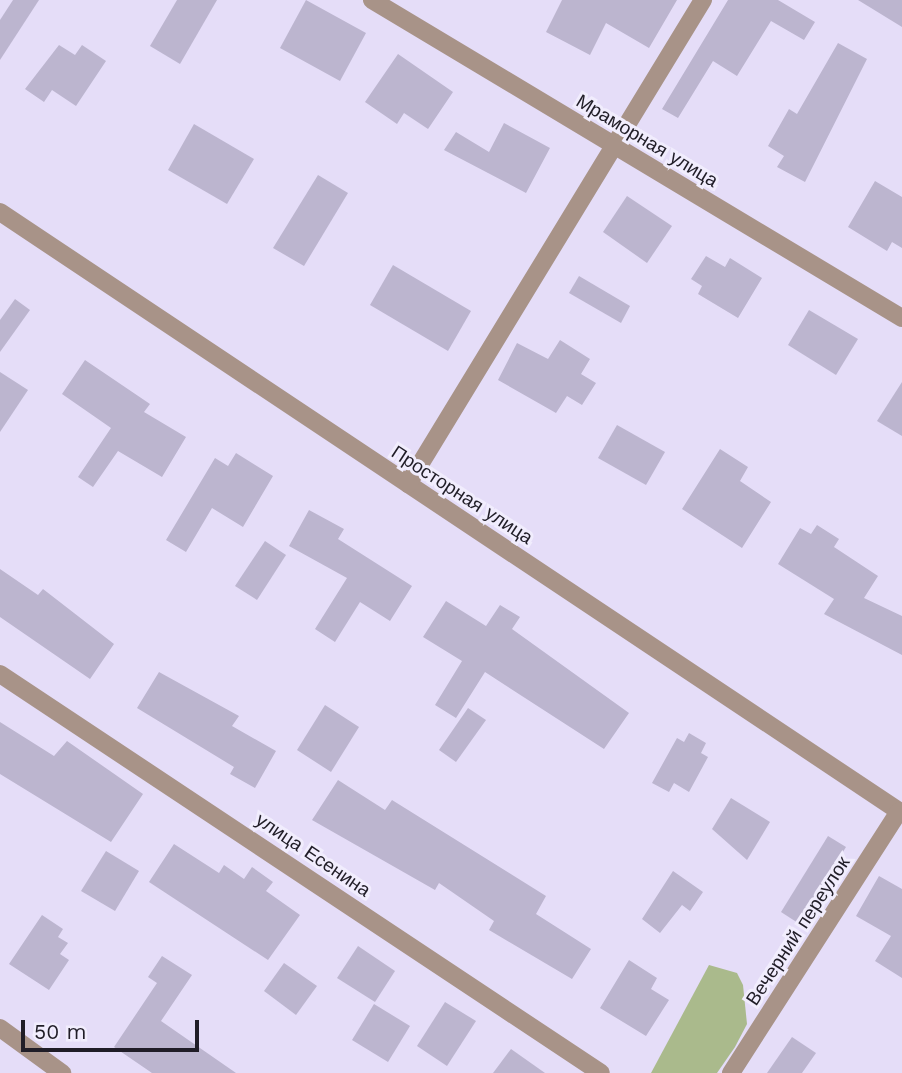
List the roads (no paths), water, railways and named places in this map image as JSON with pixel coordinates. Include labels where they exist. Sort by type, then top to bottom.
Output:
[{"type":"street","name":"Мраморная улица","points":[[372,0],[902,318]]},
{"type":"street","points":[[408,484],[616,147],[703,0]]},
{"type":"street","name":"Просторная улица","points":[[0,212],[901,812]]},
{"type":"street","name":"улица Есенина","points":[[0,674],[601,1073]]},
{"type":"street","name":"Вечерний переулок","points":[[731,1073],[901,812]]},
{"type":"street","points":[[0,1028],[62,1073]]}]
